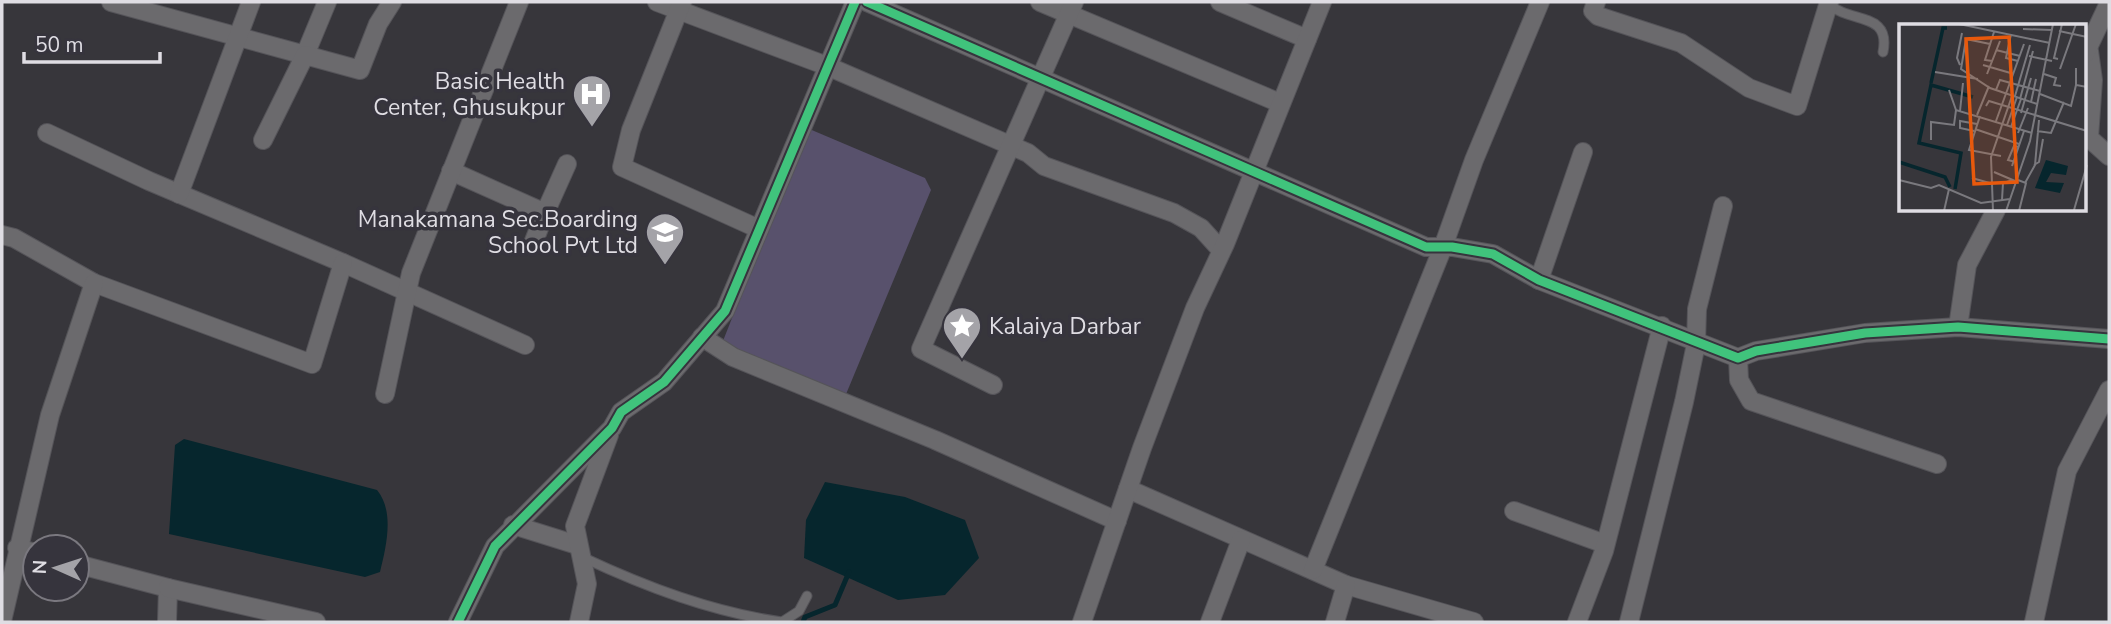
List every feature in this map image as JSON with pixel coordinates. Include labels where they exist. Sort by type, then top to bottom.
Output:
[{"type":"street","points":[[111,2],[360,70],[378,24],[392,2]]},
{"type":"street","points":[[179,194],[251,2]]},
{"type":"street","points":[[263,140],[327,2]]},
{"type":"street","points":[[385,394],[411,273],[519,2]]},
{"type":"street","points":[[657,2],[681,6],[827,66],[1028,153],[1044,166],[1174,213],[1200,228],[1221,250]]},
{"type":"street","points":[[579,622],[587,584],[575,526],[612,428],[621,412],[664,382],[725,311],[855,2]]},
{"type":"street","points":[[867,2],[1426,247],[1493,254],[1539,280],[1662,326],[1696,344],[1738,358],[1756,351],[1866,333],[1958,327],[2109,339]]},
{"type":"street","points":[[1040,2],[1072,8],[1280,103]]},
{"type":"street","points":[[1220,2],[1307,39]]},
{"type":"street","points":[[1082,622],[1195,308],[1255,170],[1322,2]]},
{"type":"street","points":[[1313,570],[1443,247],[1474,160],[1540,2]]},
{"type":"street","points":[[1596,2],[1593,11],[1598,16],[1681,43],[1749,88],[1797,106],[1827,3]]},
{"type":"street","points":[[2109,3],[2087,53],[2093,80],[2089,138],[2109,156]]},
{"type":"street","points":[[681,6],[631,130],[622,167],[760,229]]},
{"type":"street","points":[[993,385],[921,349],[1072,8]]},
{"type":"street","points":[[47,133],[179,194],[343,262],[526,345]]},
{"type":"street","points":[[1539,280],[1583,152]]},
{"type":"street","points":[[532,246],[567,164]]},
{"type":"street","points":[[451,171],[545,213]]},
{"type":"street","points":[[1629,622],[1696,344],[1697,309],[1723,206]]},
{"type":"street","points":[[1958,327],[1967,265],[1995,212]]},
{"type":"street","points":[[2,235],[94,283],[312,364],[343,262]]},
{"type":"street","points":[[2,621],[17,548],[59,385],[94,283]]},
{"type":"street","points":[[1577,622],[1605,544],[1662,326]]},
{"type":"street","points":[[702,337],[745,362],[935,440],[1117,521]]},
{"type":"street","points":[[1738,358],[1739,380],[1751,401],[1937,464]]},
{"type":"street","points":[[2034,622],[2067,471],[2109,390]]},
{"type":"street","points":[[458,622],[495,546],[612,428]]},
{"type":"street","points":[[1128,489],[1346,584],[1474,622]]},
{"type":"street","points":[[1514,511],[1605,544]]},
{"type":"street","points":[[513,525],[579,550]]},
{"type":"street","points":[[1210,622],[1241,540]]},
{"type":"street","points":[[17,548],[21,549]]},
{"type":"street","points":[[91,568],[316,622]]},
{"type":"street","points":[[1335,622],[1346,584]]},
{"type":"street","points":[[167,622],[168,588]]},
{"type":"lane","points":[[1827,3],[1880,27],[1886,37],[1883,52]]},
{"type":"lane","points":[[579,550],[639,584],[756,618],[782,622],[799,611],[807,596]]},
{"type":"shaded area","points":[[807,128],[925,178],[931,190],[844,399],[721,346]]},
{"type":"water","points":[[184,439],[377,490],[386,509],[388,530],[380,572],[365,577],[169,534],[175,445]]},
{"type":"water","points":[[825,482],[905,497],[965,520],[979,558],[945,595],[898,600],[804,558],[806,520]]},
{"type":"waterway","points":[[803,622],[805,617],[835,605],[849,572]]},
{"type":"cycle path","points":[[458,622],[495,546],[612,428],[621,412],[664,382],[725,311],[855,2]]},
{"type":"cycle path","points":[[867,2],[1426,247],[1452,247],[1493,254],[1539,280],[1738,358],[1756,351],[1865,333],[1958,327],[2109,339]]},
{"type":"place","name":"Basic Health Center, Ghusukpur","points":[[592,128]]},
{"type":"place","name":"Manakamana Sec.Boarding School Pvt Ltd","points":[[665,266]]},
{"type":"place","name":"Kalaiya Darbar","points":[[962,360]]}]
